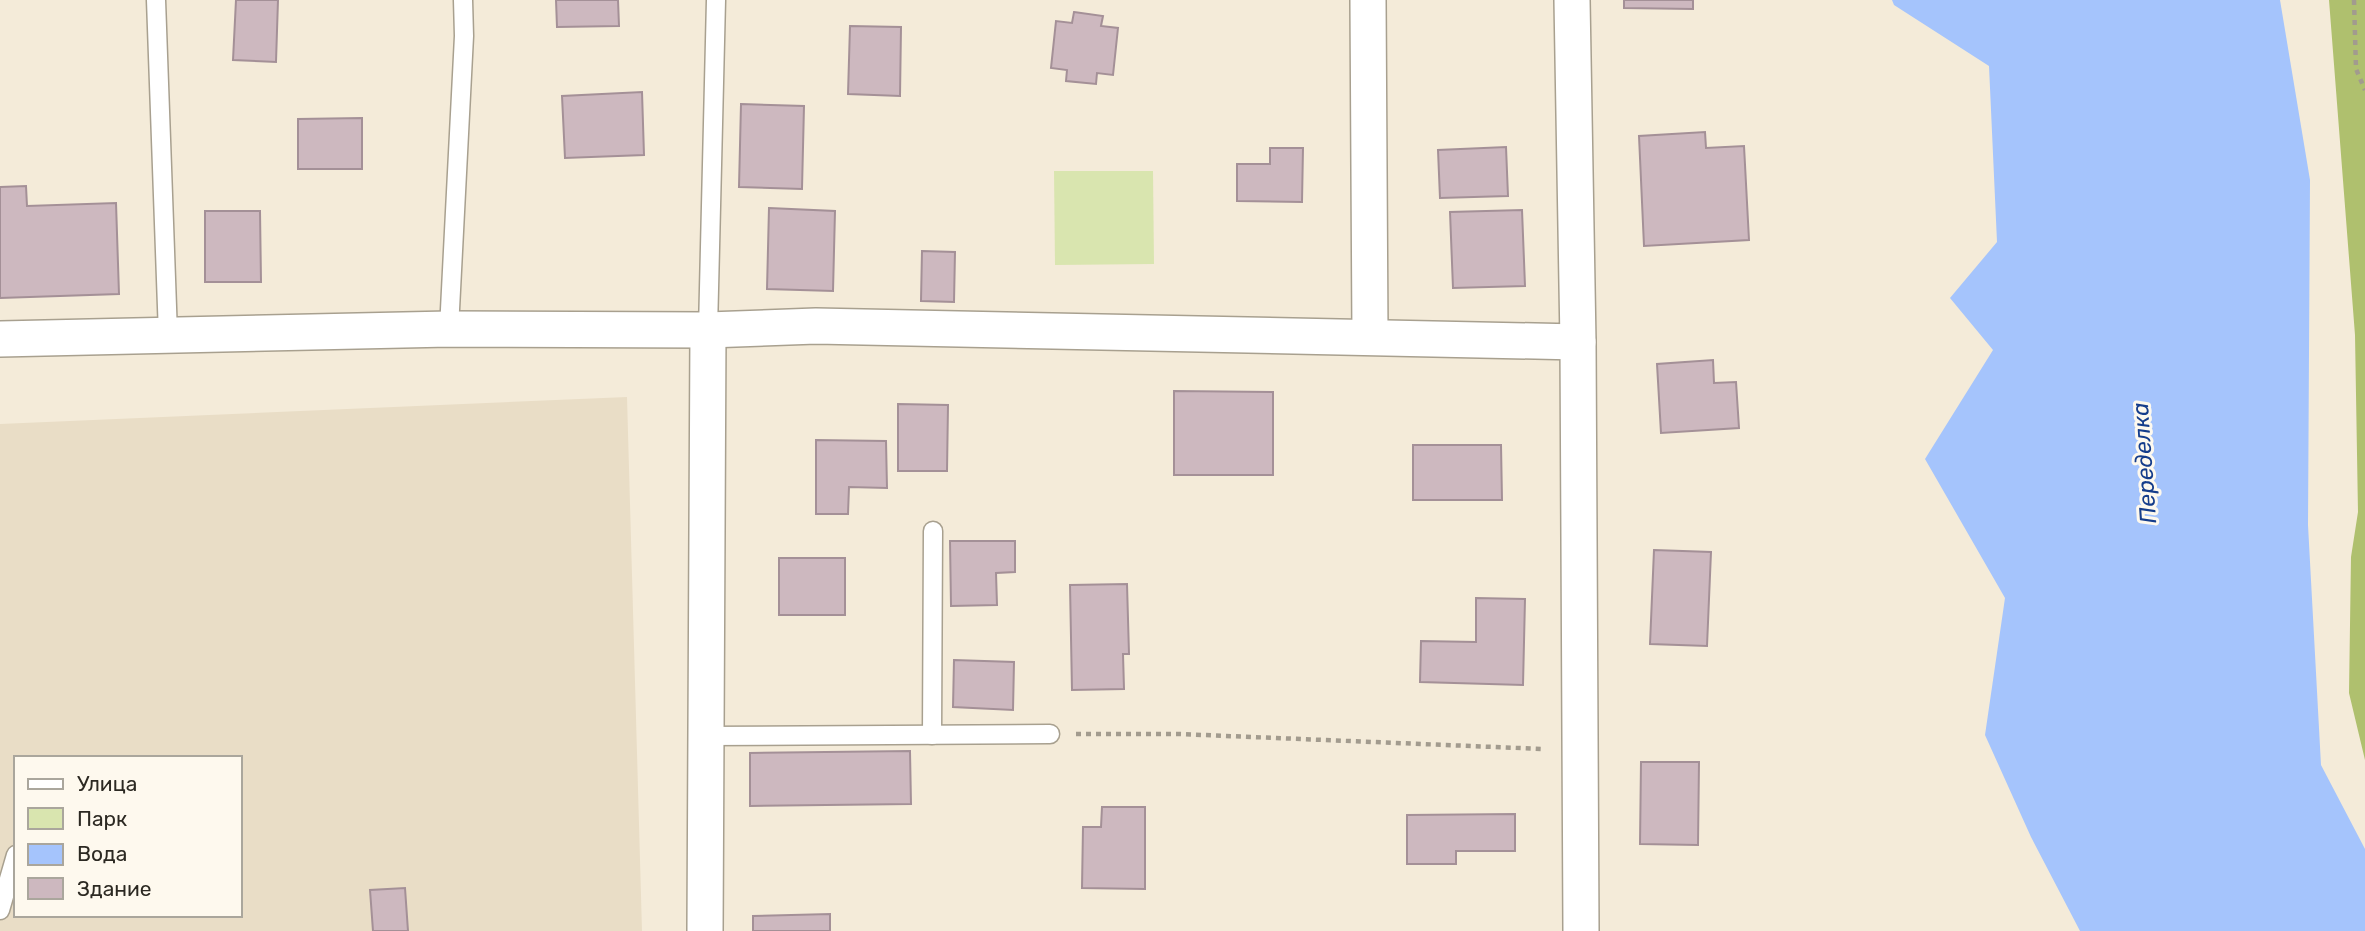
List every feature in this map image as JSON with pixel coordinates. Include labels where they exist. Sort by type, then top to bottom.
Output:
[{"type":"street","points":[[1368,0],[1370,336]]},
{"type":"street","points":[[1572,0],[1578,342],[1581,931]]},
{"type":"street","points":[[0,339],[449,329],[708,330],[816,326],[1578,342]]},
{"type":"street","points":[[705,931],[708,330]]},
{"type":"lane","points":[[156,0],[168,335]]},
{"type":"lane","points":[[449,329],[464,36],[463,0]]},
{"type":"lane","points":[[708,330],[716,0]]},
{"type":"lane","points":[[932,734],[933,531]]},
{"type":"lane","points":[[705,736],[1050,734]]},
{"type":"lane","points":[[0,910],[14,862]]},
{"type":"path","points":[[2354,0],[2356,69],[2365,90]]},
{"type":"path","points":[[1050,734],[1179,734],[1580,751]]},
{"type":"shaded area","points":[[627,397],[642,931],[0,931],[0,424]]},
{"type":"green space","points":[[2329,0],[2365,0],[2365,760],[2349,693],[2351,557],[2358,512],[2355,335]]},
{"type":"green space","points":[[1054,171],[1153,171],[1154,264],[1055,265]]},
{"type":"water","name":"Переделка","points":[[1892,0],[2280,0],[2310,180],[2308,525],[2321,765],[2365,849],[2365,931],[2080,931],[2031,837],[1985,735],[2005,598],[1925,459],[1993,350],[1950,298],[1997,242],[1989,66],[1894,5]]},
{"type":"building","points":[[236,0],[278,0],[276,62],[233,60]]},
{"type":"building","points":[[556,0],[618,0],[619,26],[557,27]]},
{"type":"building","points":[[1624,0],[1693,0],[1693,9],[1624,8]]},
{"type":"building","points":[[1074,12],[1103,16],[1101,26],[1118,28],[1113,75],[1097,73],[1096,84],[1066,81],[1067,70],[1051,68],[1056,21],[1072,23]]},
{"type":"building","points":[[850,26],[901,27],[900,96],[848,94]]},
{"type":"building","points":[[642,92],[644,155],[565,158],[562,96]]},
{"type":"building","points":[[741,104],[804,106],[802,189],[739,187]]},
{"type":"building","points":[[362,118],[362,169],[298,169],[298,119]]},
{"type":"building","points":[[1705,132],[1706,148],[1744,146],[1749,240],[1644,246],[1639,136]]},
{"type":"building","points":[[1506,147],[1508,196],[1440,198],[1438,150]]},
{"type":"building","points":[[1270,148],[1303,148],[1302,202],[1237,201],[1237,164],[1270,164]]},
{"type":"building","points":[[26,186],[27,206],[116,203],[119,294],[0,298],[0,187]]},
{"type":"building","points":[[769,208],[835,211],[833,291],[767,289]]},
{"type":"building","points":[[1522,210],[1525,286],[1453,288],[1450,212]]},
{"type":"building","points":[[205,211],[260,211],[261,282],[205,282]]},
{"type":"building","points":[[922,251],[955,252],[954,302],[921,301]]},
{"type":"building","points":[[1713,360],[1714,383],[1736,382],[1739,428],[1661,433],[1657,364]]},
{"type":"building","points":[[1174,391],[1273,392],[1273,475],[1174,475]]},
{"type":"building","points":[[898,404],[948,405],[947,471],[898,471]]},
{"type":"building","points":[[816,440],[886,441],[887,488],[849,487],[848,514],[816,514]]},
{"type":"building","points":[[1413,445],[1501,445],[1502,500],[1413,500]]},
{"type":"building","points":[[950,541],[1015,541],[1015,572],[996,573],[997,605],[951,606]]},
{"type":"building","points":[[1654,550],[1711,552],[1707,646],[1650,644]]},
{"type":"building","points":[[779,558],[845,558],[845,615],[779,615]]},
{"type":"building","points":[[1127,584],[1129,654],[1123,654],[1124,689],[1072,690],[1070,585]]},
{"type":"building","points":[[1476,598],[1525,599],[1523,685],[1420,682],[1421,641],[1476,642]]},
{"type":"building","points":[[954,660],[1014,662],[1013,710],[953,707]]},
{"type":"building","points":[[910,751],[911,804],[750,806],[750,753]]},
{"type":"building","points":[[1641,762],[1699,762],[1698,845],[1640,844]]},
{"type":"building","points":[[1102,807],[1145,807],[1145,889],[1082,888],[1083,827],[1101,827]]},
{"type":"building","points":[[1515,814],[1515,851],[1456,851],[1456,864],[1407,864],[1407,815]]},
{"type":"building","points":[[405,888],[408,931],[373,931],[370,890]]},
{"type":"building","points":[[830,914],[830,931],[753,931],[753,916]]}]
